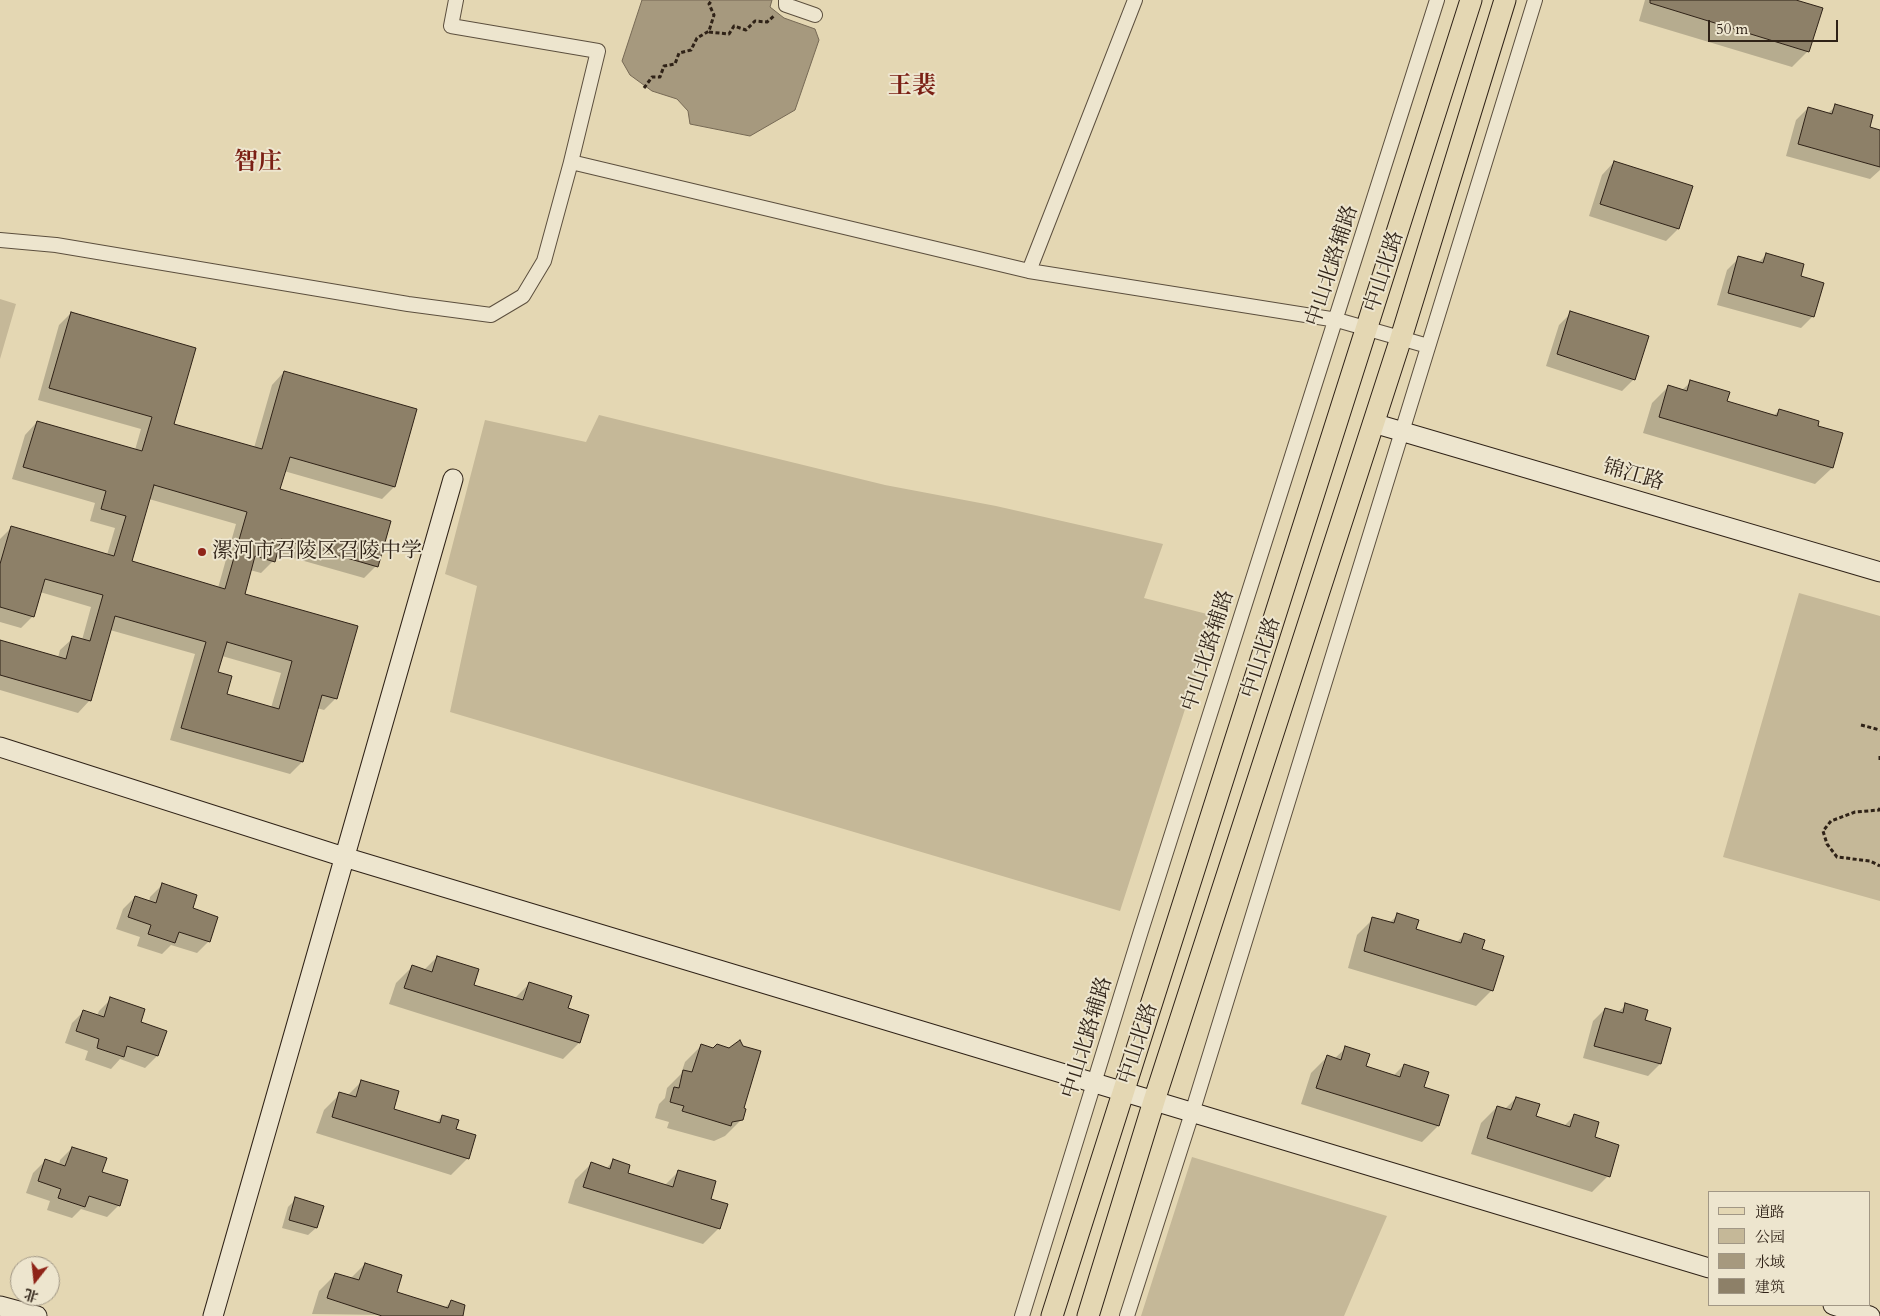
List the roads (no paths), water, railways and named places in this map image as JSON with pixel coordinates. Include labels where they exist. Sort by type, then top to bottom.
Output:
[{"type":"main road","name":"中山北路","points":[[1052,1316],[1471,0]]},
{"type":"main road","name":"中山北路","points":[[1088,1316],[1154,1102],[1401,338],[1505,0]]},
{"type":"street","points":[[0,240],[56,246],[408,304],[491,315],[523,296],[544,261],[598,52],[451,26],[456,0]]},
{"type":"street","points":[[1029,271],[1134,0]]},
{"type":"street","name":"中山北路辅路","points":[[1022,1316],[1171,837],[1337,320],[1437,0]]},
{"type":"street","points":[[1127,1316],[1192,1113],[1536,0]]},
{"type":"street","points":[[786,3],[815,15]]},
{"type":"street","points":[[571,162],[1029,271],[1337,320],[1428,346]]},
{"type":"street","name":"锦江路","points":[[1373,423],[1880,572]]},
{"type":"street","points":[[213,1316],[453,479]]},
{"type":"street","points":[[0,746],[344,857],[1708,1268]]},
{"type":"street","points":[[0,1306],[37,1316]]},
{"type":"street","points":[[1836,1306],[1870,1316]]},
{"type":"water","points":[[642,0],[772,0],[770,7],[784,18],[815,29],[819,40],[795,110],[750,136],[690,124],[688,111],[677,99],[652,91],[630,75],[622,61]]},
{"type":"place","name":"漯河市召陵区召陵中学","points":[[202,552]]},
{"type":"district","name":"王裴","points":[[912,87]]},
{"type":"district","name":"智庄","points":[[258,163]]}]
